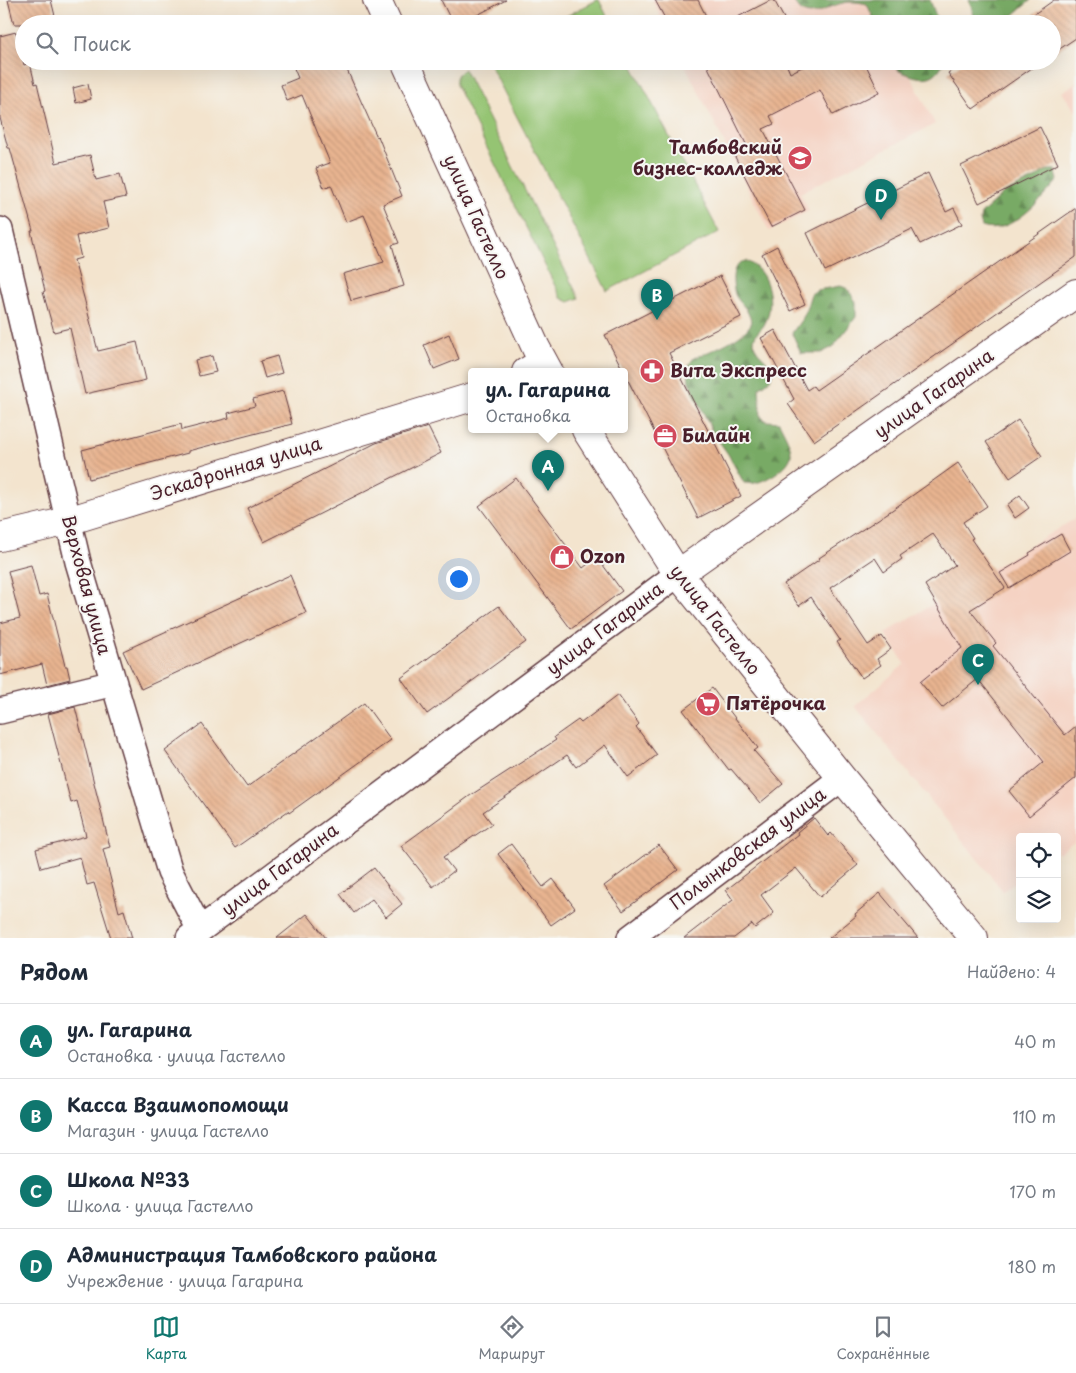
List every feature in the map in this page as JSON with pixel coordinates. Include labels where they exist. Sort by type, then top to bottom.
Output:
[{"type":"main road","points":[[377,0],[384,15]]},
{"type":"main road","name":"улица Гастелло","points":[[409,70],[539,368]]},
{"type":"main road","name":"улица Гагарина","points":[[678,574],[1076,293]]},
{"type":"main road","name":"Эскадронная улица","points":[[0,537],[68,521],[468,398]]},
{"type":"main road","name":"улица Гастелло","points":[[588,433],[678,574],[974,938]]},
{"type":"street","name":"Верховая улица","points":[[0,230],[78,562],[170,872],[194,934]]},
{"type":"street","name":"улица Гагарина","points":[[194,934],[678,574]]},
{"type":"street","points":[[0,711],[114,682]]},
{"type":"street","name":"Полынковская улица","points":[[630,938],[842,778]]},
{"type":"shaded area","points":[[652,0],[872,0],[880,15],[660,15]]},
{"type":"shaded area","name":"Тамбовский бизнес-колледж","points":[[688,70],[908,70],[935,124],[800,193],[809,211],[769,231]]},
{"type":"shaded area","points":[[1076,83],[1076,112],[1062,92]]},
{"type":"shaded area","points":[[1076,518],[1076,841],[1061,851],[1061,833],[1016,833],[1016,882],[1003,891],[855,706],[905,664],[885,633]]},
{"type":"green space","points":[[599,0],[606,15],[568,15]]},
{"type":"green space","points":[[793,0],[930,0],[936,15],[872,15],[867,4],[855,2],[843,3],[810,14],[798,8]]},
{"type":"green space","points":[[969,0],[1031,0],[1014,15],[972,15]]},
{"type":"green space","points":[[465,70],[579,298],[569,302],[561,298],[456,85],[456,79],[460,72]]},
{"type":"green space","points":[[493,70],[635,70],[719,232],[607,291]]},
{"type":"green space","points":[[939,70],[930,77],[924,78],[899,71]]},
{"type":"green space","points":[[1049,170],[1055,170],[1058,180],[1034,206],[1014,222],[1003,227],[992,229],[982,227],[981,214],[1004,193]]},
{"type":"green space","points":[[746,261],[754,265],[760,272],[765,280],[770,298],[768,317],[755,336],[754,341],[755,348],[768,363],[772,374],[770,380],[759,388],[761,417],[767,421],[779,422],[791,451],[790,460],[782,469],[760,482],[752,483],[744,483],[728,454],[713,433],[689,382],[688,370],[694,358],[735,339],[752,322],[746,309],[735,294],[733,284],[733,274],[737,265]]},
{"type":"green space","points":[[841,286],[848,289],[856,302],[856,317],[833,347],[821,353],[801,353],[792,333],[804,316],[811,294],[817,290]]},
{"type":"building","points":[[8,0],[51,0],[55,15],[15,15],[14,24]]},
{"type":"building","points":[[441,0],[506,0],[477,15],[448,15]]},
{"type":"building","points":[[655,0],[698,0],[706,15],[663,15]]},
{"type":"building","points":[[774,0],[782,15],[742,15]]},
{"type":"building","points":[[1054,0],[1076,0],[1076,38],[1061,48],[1061,15],[1033,15]]},
{"type":"building","points":[[15,32],[15,70],[32,70],[35,84],[37,83],[56,163],[90,155],[96,180],[120,174],[126,197],[103,202],[109,228],[76,236],[81,258],[74,260],[98,351],[137,342],[146,380],[85,394],[70,328],[54,332],[43,292],[45,291],[31,231],[33,231],[0,118],[0,36]]},
{"type":"building","points":[[295,70],[347,70],[378,136],[402,196],[383,204],[399,243],[392,245],[404,286],[351,301],[343,274],[384,262],[364,215],[346,222],[331,185],[324,188],[316,168],[330,163],[302,95],[287,101],[281,85],[298,78]]},
{"type":"building","points":[[709,70],[789,70],[790,73],[796,70],[868,70],[879,92],[833,115],[820,90],[770,116],[774,124],[763,129],[805,210],[771,227],[733,153],[747,146]]},
{"type":"building","points":[[952,70],[1029,70],[973,109],[948,73]]},
{"type":"building","points":[[88,84],[91,99],[76,103],[73,88]]},
{"type":"building","points":[[1040,127],[1058,164],[979,203],[961,166]]},
{"type":"building","points":[[928,173],[946,212],[954,208],[962,224],[920,244],[912,229],[825,271],[807,233]]},
{"type":"building","points":[[1076,208],[1076,257],[814,441],[788,404],[794,399],[761,338],[775,330],[807,390],[813,386],[816,390]]},
{"type":"building","points":[[777,246],[805,304],[790,311],[762,254]]},
{"type":"building","points":[[720,276],[741,317],[669,353],[741,496],[698,518],[628,380],[628,368],[622,368],[605,335]]},
{"type":"building","points":[[449,334],[459,359],[434,369],[424,345]]},
{"type":"building","points":[[212,356],[216,372],[199,376],[195,360]]},
{"type":"building","points":[[277,356],[282,373],[265,378],[260,361]]},
{"type":"building","points":[[283,391],[292,424],[89,479],[82,450],[181,424],[182,430],[229,418],[228,413],[255,406],[253,399]]},
{"type":"building","points":[[1018,420],[1042,456],[1010,478],[986,442]]},
{"type":"building","points":[[428,427],[441,453],[264,542],[247,508],[376,443]]},
{"type":"building","points":[[958,463],[987,506],[963,522],[973,538],[971,539],[1005,588],[970,610],[996,643],[993,646],[1065,735],[1076,726],[1076,778],[1029,816],[1009,791],[1044,762],[978,679],[942,708],[920,682],[962,648],[925,585],[955,565],[933,534],[900,556],[902,559],[884,572],[875,558],[830,588],[868,645],[882,636],[891,649],[877,659],[881,665],[862,678],[837,642],[840,640],[811,597],[799,606],[784,584]]},
{"type":"building","points":[[516,478],[583,568],[597,557],[622,591],[571,629],[479,506]]},
{"type":"building","points":[[1020,495],[1029,508],[1015,518],[1007,505]]},
{"type":"building","points":[[1061,534],[1070,551],[1009,588],[1000,573]]},
{"type":"building","points":[[31,565],[39,596],[47,594],[70,679],[47,685],[42,664],[0,675],[0,623],[20,618],[8,571]]},
{"type":"building","points":[[290,575],[306,613],[141,689],[123,651]]},
{"type":"building","points":[[499,606],[526,642],[427,714],[401,678]]},
{"type":"building","points":[[712,688],[758,748],[754,751],[783,784],[760,803],[731,769],[729,770],[683,710]]},
{"type":"building","points":[[618,695],[639,724],[636,727],[657,755],[628,777],[605,745],[576,767],[567,755],[483,812],[492,824],[443,857],[454,871],[433,887],[401,846],[471,795],[556,740],[554,737],[578,720],[581,723]]},
{"type":"building","points":[[364,703],[391,740],[289,813],[288,811],[235,848],[165,751],[202,724],[247,787]]},
{"type":"building","points":[[75,707],[110,847],[103,849],[119,912],[124,910],[132,938],[111,938],[94,883],[87,885],[80,857],[41,868],[36,849],[86,836],[77,801],[71,803],[48,714]]},
{"type":"building","points":[[814,818],[828,836],[831,833],[858,865],[820,897],[796,868],[761,895],[774,913],[755,928],[752,924],[734,938],[684,938],[733,900],[726,890],[798,834],[797,832]]},
{"type":"building","points":[[511,844],[543,887],[553,879],[575,908],[551,925],[498,854]]},
{"type":"building","points":[[659,845],[678,870],[623,911],[604,886]]},
{"type":"building","points":[[374,868],[402,904],[386,917],[372,899],[354,913],[340,894]]},
{"type":"building","points":[[880,893],[918,938],[829,938],[856,916],[855,914]]},
{"type":"building","points":[[307,914],[326,938],[277,938]]},
{"type":"place","name":"Тамбовский бизнес-колледж","points":[[800,158]]},
{"type":"place","name":"Администрация Тамбовского района","points":[[881,220]]},
{"type":"place","name":"Касса Взаимопомощи","points":[[657,320]]},
{"type":"place","name":"Вита Экспресс","points":[[652,371]]},
{"type":"place","name":"Билайн","points":[[665,436]]},
{"type":"place","name":"ул. Гагарина","points":[[548,491]]},
{"type":"place","name":"Ozon","points":[[562,557]]},
{"type":"place","name":"Школа №33","points":[[978,685]]},
{"type":"place","name":"Пятёрочка","points":[[708,704]]}]
